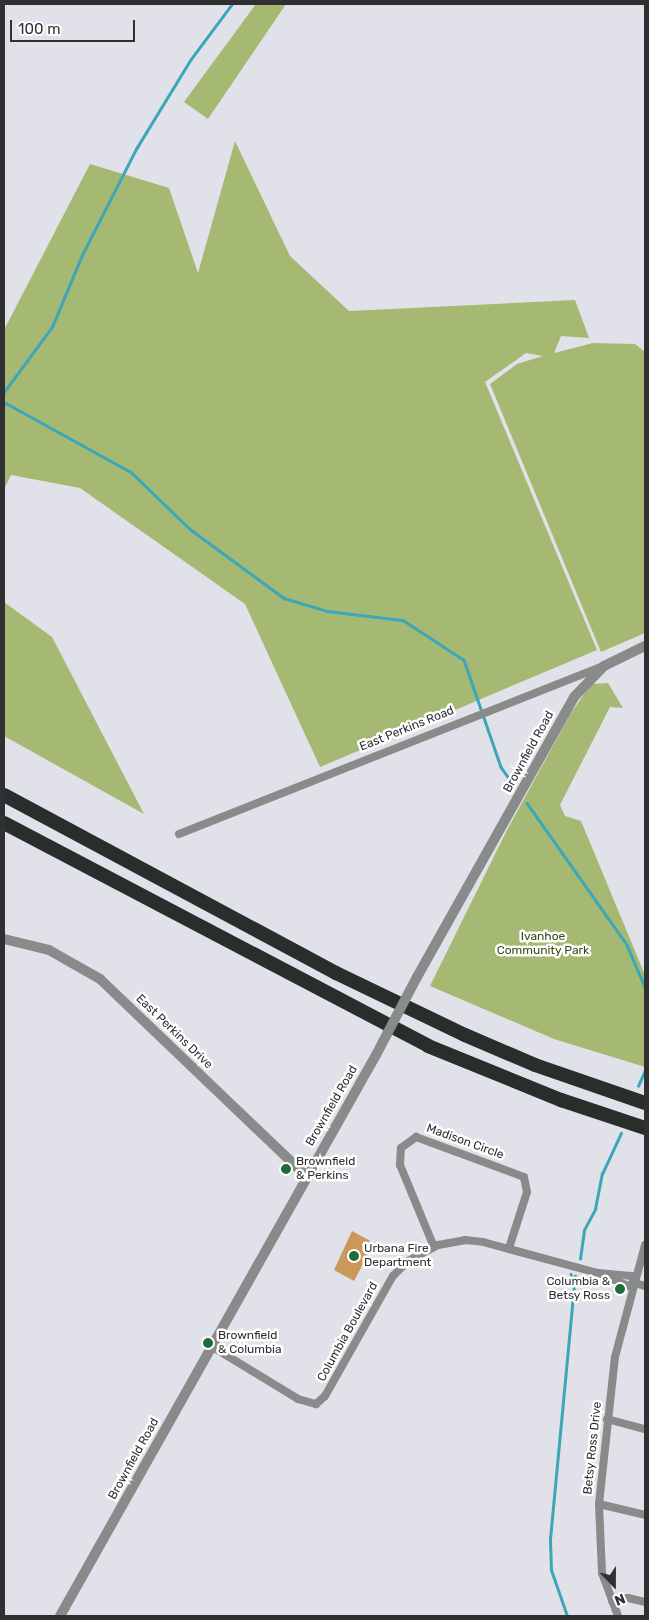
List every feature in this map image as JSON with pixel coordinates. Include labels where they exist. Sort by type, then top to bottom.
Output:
[{"type":"highway","points":[[4,795],[336,973],[465,1036],[645,1103]]},
{"type":"highway","points":[[4,823],[428,1046],[561,1100],[645,1128]]},
{"type":"street","name":"East Perkins Road","points":[[179,834],[475,714],[604,666],[645,646]]},
{"type":"street","name":"Brownfield Road","points":[[60,1616],[306,1176],[376,1055],[417,977],[575,696],[604,666]]},
{"type":"street","name":"East Perkins Drive","points":[[4,939],[49,950],[100,979],[306,1176]]},
{"type":"street","name":"Madison Circle","points":[[434,1246],[400,1165],[402,1148],[416,1137],[524,1177],[527,1192],[509,1248]]},
{"type":"street","name":"Columbia Boulevard","points":[[211,1346],[298,1399],[316,1404],[325,1396],[393,1276],[408,1261],[434,1246],[465,1240],[509,1248],[598,1273],[628,1286],[635,1283],[645,1286]]},
{"type":"street","name":"Betsy Ross Drive","points":[[618,1616],[599,1555],[599,1504],[615,1357],[645,1245]]},
{"type":"street","points":[[608,1419],[645,1429]]},
{"type":"street","points":[[599,1504],[645,1515]]},
{"type":"street","points":[[612,1601],[628,1598],[645,1602]]},
{"type":"green space","points":[[256,4],[286,4],[208,119],[184,102]]},
{"type":"green space","points":[[235,141],[290,256],[349,311],[575,300],[589,338],[561,336],[554,353],[593,343],[635,344],[645,352],[645,633],[601,652],[490,384],[517,364],[543,356],[526,353],[485,382],[597,650],[320,767],[245,604],[80,488],[11,475],[4,489],[4,330],[90,164],[169,188],[198,273]]},
{"type":"green space","points":[[4,602],[52,637],[144,814],[4,736]]},
{"type":"green space","name":"Ivanhoe Community Park","points":[[608,683],[623,708],[610,707],[560,805],[565,816],[581,821],[645,975],[645,1067],[554,1039],[430,986],[507,830],[571,713],[591,684]]},
{"type":"building","name":"Urbana Fire Department","points":[[352,1231],[374,1243],[354,1281],[334,1270]]},
{"type":"waterway","points":[[4,392],[52,327],[82,255],[136,149],[191,59],[232,4]]},
{"type":"waterway","points":[[4,402],[131,472],[190,529],[284,598],[327,611],[403,620],[464,660],[501,767],[513,784]]},
{"type":"waterway","points":[[527,803],[627,945],[645,987]]},
{"type":"waterway","points":[[638,1086],[645,1070]]},
{"type":"waterway","points":[[580,1259],[584,1230],[595,1209],[602,1174],[621,1133]]},
{"type":"waterway","points":[[571,1274],[573,1282]]},
{"type":"waterway","points":[[567,1616],[551,1570],[550,1539],[575,1276]]},
{"type":"place","name":"Brownfield & Perkins","points":[[286,1169]]},
{"type":"place","name":"Urbana Fire Department","points":[[354,1256]]},
{"type":"place","name":"Columbia & Betsy Ross","points":[[620,1289]]},
{"type":"place","name":"Brownfield & Columbia","points":[[208,1343]]}]
